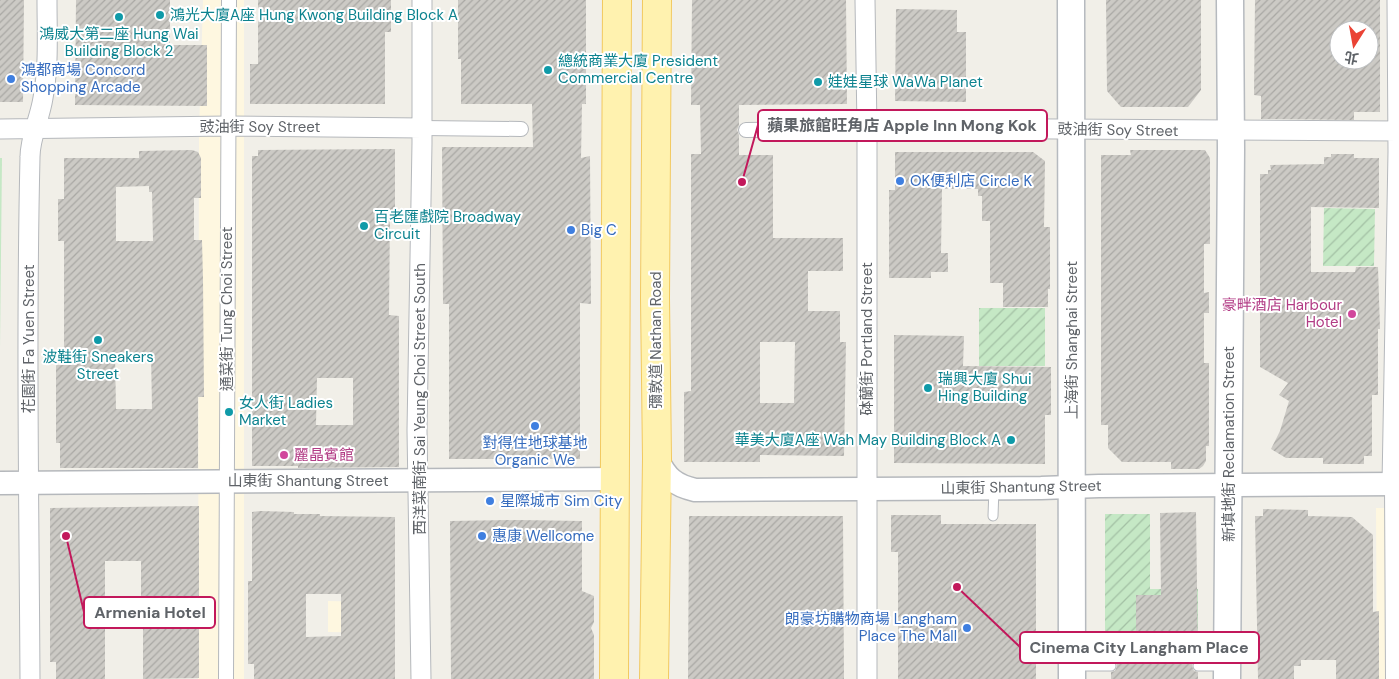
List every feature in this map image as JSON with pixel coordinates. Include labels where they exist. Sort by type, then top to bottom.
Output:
[{"type":"main road","points":[[614,679],[617,0]]},
{"type":"main road","name":"彌敦道 Nathan Road","points":[[654,679],[657,459],[657,0]]},
{"type":"main road","name":"上海街 Shanghai Street","points":[[1071,0],[1072,672]]},
{"type":"main road","name":"新填地街 Reclamation Street","points":[[1227,673],[1230,0]]},
{"type":"street","name":"花園街 Fa Yuen Street","points":[[30,679],[28,482],[30,154],[43,99],[45,82],[47,0]]},
{"type":"street","name":"通菜街 Tung Choi Street","points":[[226,679],[229,0]]},
{"type":"street","name":"西洋菜南街 Sai Yeung Choi Street South","points":[[421,679],[417,430],[422,0]]},
{"type":"street","name":"砵蘭街 Portland Street","points":[[865,0],[867,128],[867,679]]},
{"type":"street","points":[[1393,679],[1398,0]]},
{"type":"street","name":"豉油街 Soy Street","points":[[0,129],[228,126],[521,129]]},
{"type":"street","name":"豉油街 Soy Street","points":[[746,130],[867,128],[1398,131]]},
{"type":"street","name":"山東街 Shantung Street","points":[[657,459],[664,472],[672,481],[683,487],[695,490],[1395,484]]},
{"type":"street","name":"山東街 Shantung Street","points":[[0,483],[418,482],[616,479]]},
{"type":"lane","points":[[993,516],[994,488]]},
{"type":"lane","points":[[1072,672],[1111,666]]},
{"type":"lane","points":[[1198,666],[1227,673]]},
{"type":"shaded area","name":"女人街 Ladies Market","points":[[203,0],[244,0],[244,679],[198,679],[199,135]]},
{"type":"shaded area","points":[[1376,508],[1399,508],[1399,679],[1377,679]]},
{"type":"shaded area","points":[[328,601],[374,602],[391,633],[328,632]]},
{"type":"green space","points":[[0,158],[2,158],[0,349]]},
{"type":"green space","points":[[1324,208],[1375,209],[1374,266],[1323,266]]},
{"type":"green space","points":[[979,308],[1045,308],[1045,366],[979,366]]},
{"type":"green space","points":[[1105,514],[1150,514],[1150,589],[1198,589],[1198,648],[1105,648]]},
{"type":"building","points":[[0,0],[24,0],[23,102],[0,102]]},
{"type":"building","points":[[76,0],[170,0],[170,45],[207,45],[207,106],[75,105]]},
{"type":"building","points":[[258,0],[391,0],[391,32],[385,32],[385,104],[250,104],[250,64],[258,64]]},
{"type":"building","points":[[458,0],[586,0],[586,104],[582,104],[581,158],[590,156],[591,304],[580,303],[580,459],[449,459],[449,304],[443,304],[442,147],[533,147],[532,104],[461,104],[461,59],[458,59]]},
{"type":"building","points":[[692,0],[846,0],[847,104],[739,105],[739,125],[737,130],[739,135],[739,155],[773,155],[773,238],[843,238],[843,271],[808,271],[808,311],[840,311],[840,342],[846,342],[844,456],[760,455],[760,462],[684,462],[684,392],[691,391],[691,154],[701,154],[700,105],[691,105]],"holes":[[[760,342],[795,342],[794,403],[760,403]]]},
{"type":"building","points":[[1106,0],[1201,0],[1201,90],[1188,107],[1121,107],[1107,91]]},
{"type":"building","points":[[1255,0],[1380,0],[1380,112],[1354,112],[1354,120],[1261,119],[1261,96],[1254,95]]},
{"type":"building","points":[[896,9],[957,10],[957,32],[966,32],[966,102],[895,101]]},
{"type":"building","points":[[395,149],[395,212],[390,212],[389,315],[399,316],[399,467],[298,468],[298,466],[252,466],[252,156],[258,156],[258,150]],"holes":[[[317,378],[353,378],[353,425],[316,425]]]},
{"type":"building","points":[[192,150],[198,152],[201,158],[201,198],[194,198],[194,240],[202,240],[203,279],[204,397],[198,397],[198,468],[60,468],[60,443],[56,443],[56,365],[64,365],[64,241],[58,241],[58,199],[64,199],[64,158],[139,158],[139,151]],"holes":[[[149,186],[149,192],[152,192],[153,241],[116,241],[116,187]],[[115,353],[151,353],[152,409],[116,409]]]},
{"type":"building","points":[[1130,150],[1205,150],[1210,158],[1210,244],[1204,244],[1204,293],[1209,292],[1209,313],[1204,313],[1204,363],[1209,363],[1209,446],[1206,446],[1206,461],[1199,469],[1171,469],[1171,462],[1122,462],[1108,448],[1108,425],[1101,425],[1101,155],[1131,155]]},
{"type":"building","points":[[895,152],[1033,152],[1045,161],[1044,227],[1050,227],[1050,289],[1048,289],[1048,307],[1003,307],[1003,283],[990,283],[990,221],[982,221],[982,196],[978,196],[978,189],[942,189],[941,253],[948,253],[948,272],[931,272],[931,278],[889,278],[889,190],[895,190]]},
{"type":"building","points":[[1331,154],[1354,154],[1354,158],[1379,158],[1379,208],[1311,207],[1311,272],[1355,272],[1356,267],[1378,267],[1380,329],[1378,329],[1378,395],[1372,395],[1372,456],[1364,456],[1364,464],[1323,464],[1323,458],[1286,458],[1271,449],[1280,431],[1289,401],[1279,395],[1288,383],[1260,367],[1260,174],[1268,174],[1268,170],[1271,170],[1270,165],[1324,164],[1324,157],[1331,157]]},
{"type":"building","points":[[894,335],[964,336],[963,366],[1051,367],[1051,415],[1045,415],[1045,464],[894,463]]},
{"type":"building","points":[[199,506],[199,678],[143,679],[141,561],[105,561],[105,679],[56,679],[56,662],[50,662],[50,508]]},
{"type":"building","points":[[1263,509],[1308,510],[1308,516],[1352,517],[1373,535],[1373,612],[1379,611],[1379,679],[1336,679],[1336,660],[1301,660],[1301,666],[1294,666],[1294,679],[1258,679],[1255,516],[1263,516]]},
{"type":"building","points":[[252,512],[294,512],[294,514],[320,514],[320,516],[395,517],[395,679],[254,679],[254,664],[248,664],[248,581],[252,581]],"holes":[[[306,594],[341,594],[341,636],[306,637]]]},
{"type":"building","points":[[1196,512],[1198,660],[1193,662],[1192,666],[1194,671],[1198,672],[1198,679],[1111,679],[1111,672],[1115,671],[1117,666],[1116,662],[1111,660],[1111,648],[1136,648],[1136,595],[1161,595],[1160,513]]},
{"type":"building","name":"朗豪坊購物商場 Langham Place The Mall","points":[[891,515],[941,515],[941,524],[1036,524],[1036,679],[898,679],[898,552],[891,552]]},
{"type":"building","points":[[689,516],[843,516],[844,679],[688,679]]},
{"type":"building","points":[[450,521],[582,521],[582,591],[594,596],[594,622],[591,628],[594,635],[594,679],[451,679]]},
{"type":"place","name":"鴻光大廈A座 Hung Kwong Building Block A","points":[[160,15]]},
{"type":"place","name":"鴻威大第二座 Hung Wai Building Block 2","points":[[119,17]]},
{"type":"place","name":"總統商業大廈 President Commercial Centre","points":[[548,70]]},
{"type":"place","name":"鴻都商場 Concord Shopping Arcade","points":[[11,79]]},
{"type":"place","name":"娃娃星球 WaWa Planet","points":[[818,82]]},
{"type":"place","name":"OK便利店 Circle K","points":[[900,181]]},
{"type":"place","name":"蘋果旅館旺角店 Apple Inn Mong Kok","points":[[742,182]]},
{"type":"place","name":"百老匯戲院 Broadway Circuit","points":[[364,226]]},
{"type":"place","name":"Big C","points":[[571,230]]},
{"type":"place","name":"豪畔酒店 Harbour Hotel","points":[[1352,314]]},
{"type":"place","name":"波鞋街 Sneakers Street","points":[[98,340]]},
{"type":"place","name":"瑞興大廈 Shui Hing Building","points":[[928,388]]},
{"type":"place","name":"女人街 Ladies Market","points":[[229,412]]},
{"type":"place","name":"對得住地球基地 Organic We","points":[[535,426]]},
{"type":"place","name":"華美大廈A座 Wah May Building Block A","points":[[1011,440]]},
{"type":"place","name":"麗晶賓館","points":[[284,455]]},
{"type":"place","name":"星際城市 Sim City","points":[[490,501]]},
{"type":"place","name":"Armenia Hotel","points":[[66,536]]},
{"type":"place","name":"惠康 Wellcome","points":[[482,536]]},
{"type":"place","name":"Cinema City Langham Place","points":[[957,587]]},
{"type":"place","name":"朗豪坊購物商場 Langham Place The Mall","points":[[967,628]]}]
